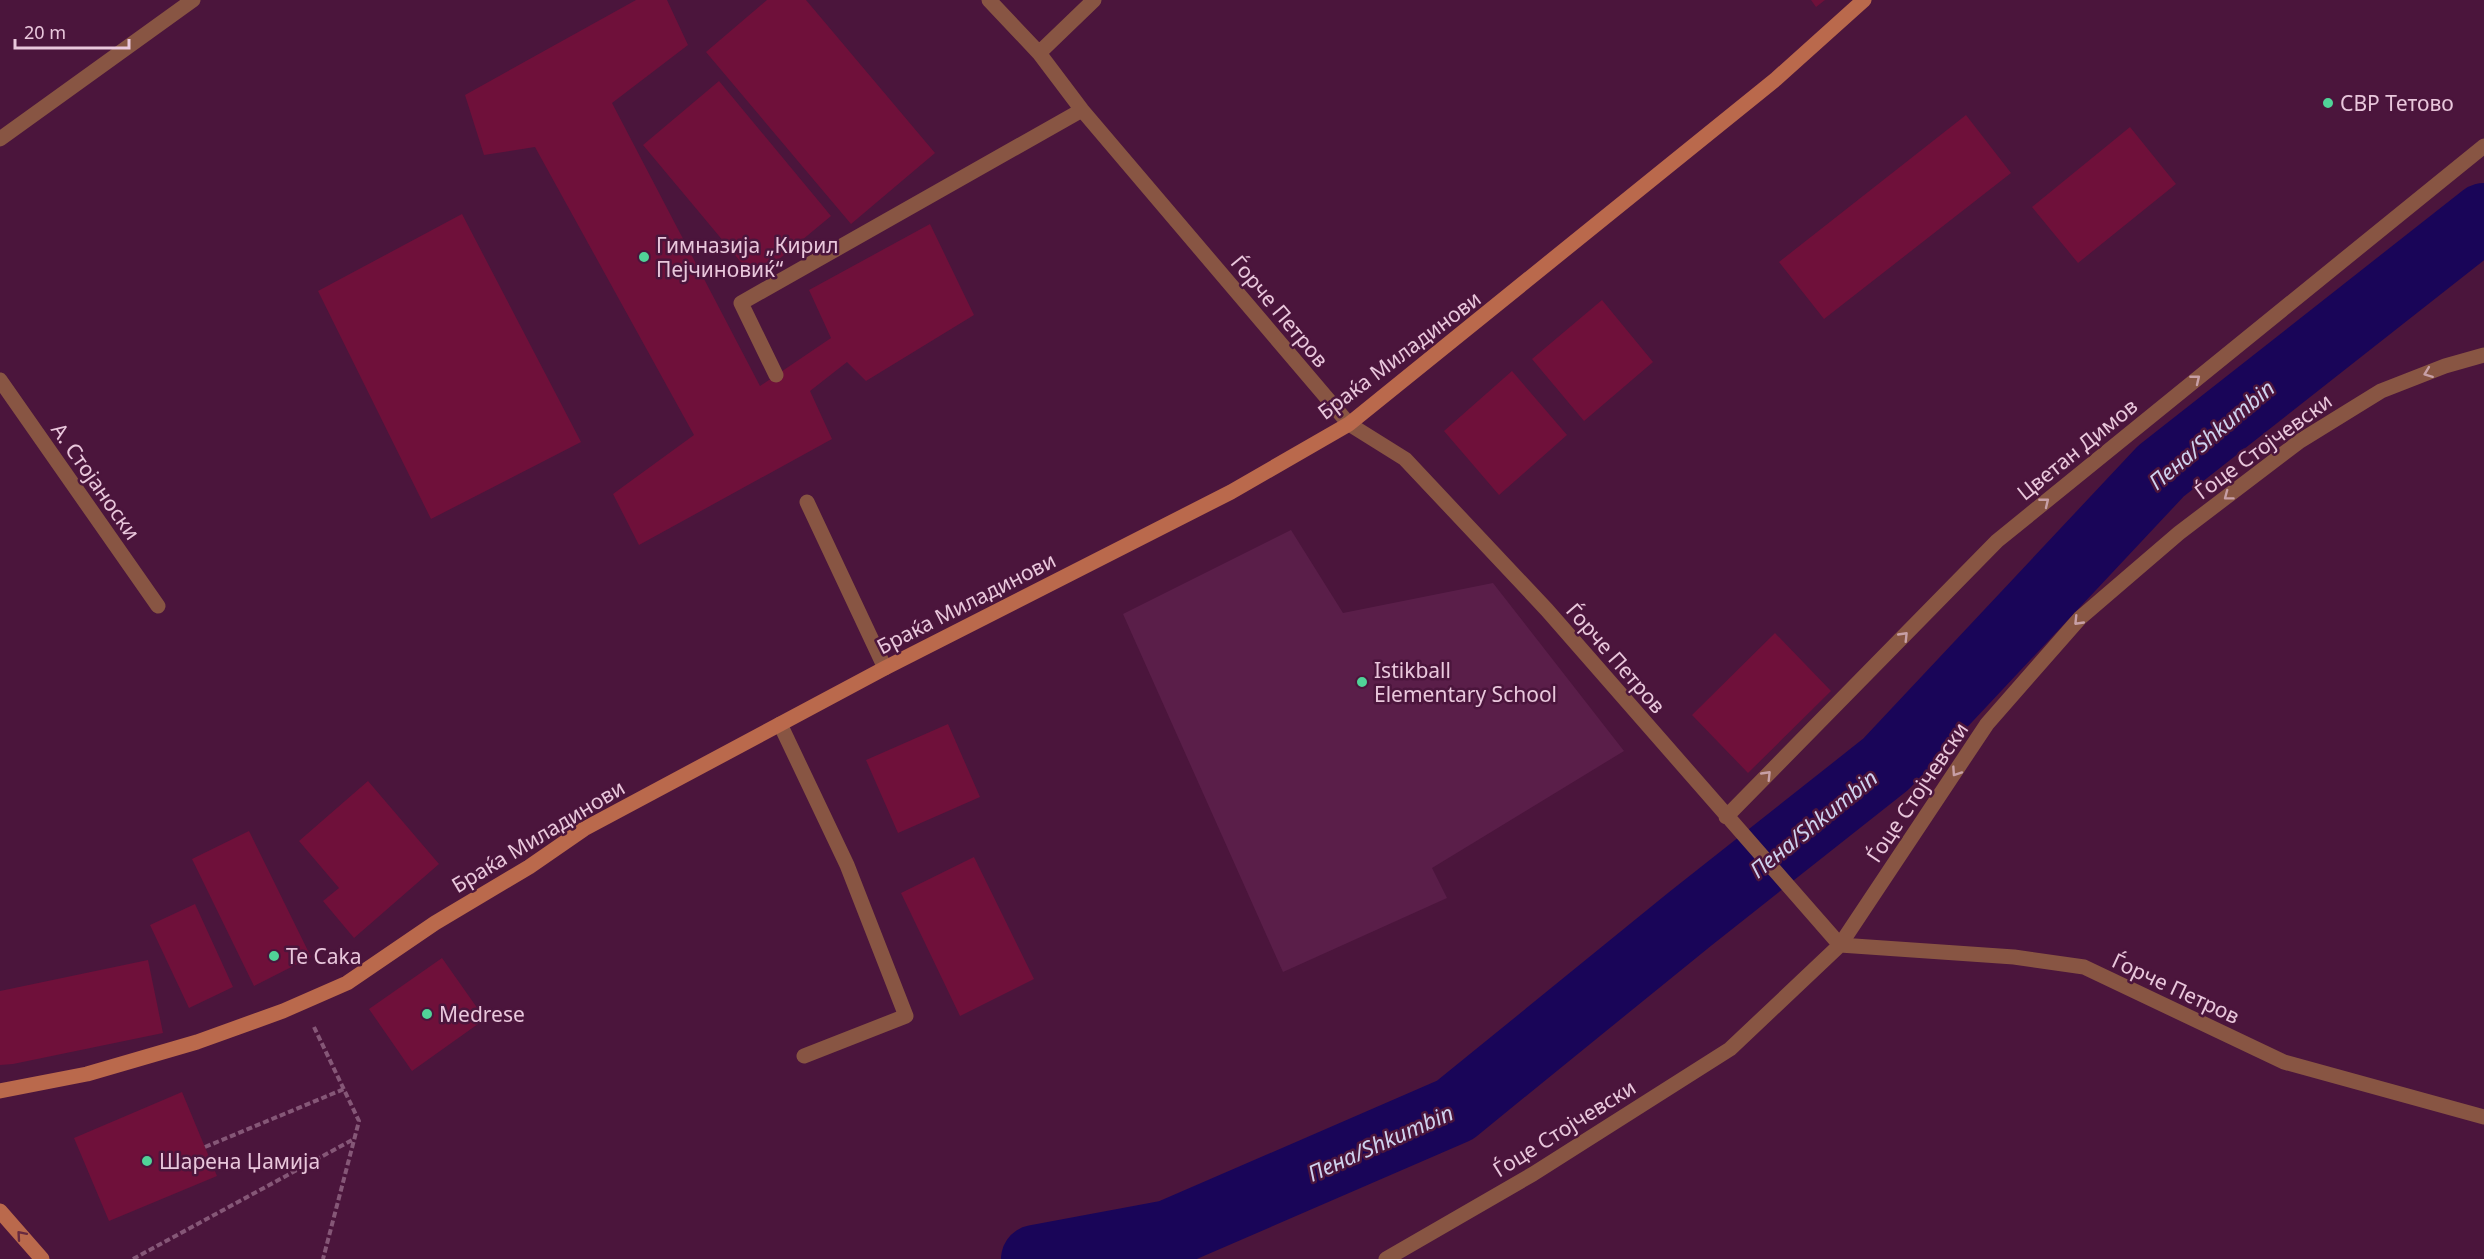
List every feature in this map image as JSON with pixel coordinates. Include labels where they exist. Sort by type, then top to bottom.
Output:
[{"type":"street","points":[[0,139],[194,0]]},
{"type":"street","name":"Ѓорче Петров","points":[[989,0],[1039,53],[1082,110],[1349,424],[1405,459],[1546,610],[1840,945],[2014,957],[2084,967],[2284,1062],[2484,1117]]},
{"type":"street","points":[[1039,53],[1094,0]]},
{"type":"street","name":"Браќа Миладинови","points":[[0,1091],[87,1074],[197,1042],[347,983],[435,922],[530,867],[584,829],[885,668],[1231,492],[1349,424],[1776,79],[1864,0]]},
{"type":"street","points":[[776,375],[741,303],[1082,110]]},
{"type":"street","name":"Цветан Димов","points":[[1726,817],[1997,541],[2484,146]]},
{"type":"street","name":"Ѓоце Стојчевски","points":[[1386,1259],[1533,1174],[1730,1049],[1840,945],[1987,724],[2080,618],[2179,533],[2300,441],[2381,391],[2445,366],[2484,355]]},
{"type":"street","name":"А. Стојаноски","points":[[0,380],[158,606]]},
{"type":"street","points":[[807,502],[885,668]]},
{"type":"street","points":[[780,724],[847,865],[906,1016],[804,1056]]},
{"type":"street","points":[[0,1210],[42,1259]]},
{"type":"path","points":[[302,1002],[359,1121],[324,1259]]},
{"type":"path","points":[[205,1147],[344,1089]]},
{"type":"path","points":[[133,1259],[355,1139]]},
{"type":"shaded area","name":"Istikball Elementary School","points":[[1291,530],[1343,613],[1493,583],[1624,751],[1432,868],[1447,898],[1283,972],[1123,614]]},
{"type":"building","name":"Гимназија „Кирил Пејчиновиќ“","points":[[636,0],[667,0],[688,45],[612,103],[760,386],[831,338],[809,290],[930,224],[974,315],[866,381],[847,362],[810,391],[832,439],[639,545],[613,494],[694,435],[535,147],[484,155],[465,95]]},
{"type":"building","points":[[767,0],[806,0],[935,153],[851,224],[706,52]]},
{"type":"building","points":[[1811,0],[1825,0],[1816,7]]},
{"type":"building","points":[[719,81],[831,216],[755,279],[643,145]]},
{"type":"building","points":[[1966,115],[2011,173],[1824,319],[1779,262]]},
{"type":"building","points":[[2130,127],[2176,184],[2078,263],[2032,207]]},
{"type":"building","points":[[462,214],[581,442],[431,519],[318,291]]},
{"type":"building","points":[[1602,300],[1653,362],[1584,421],[1532,359]]},
{"type":"building","points":[[1512,371],[1567,435],[1499,495],[1444,431]]},
{"type":"building","points":[[1775,633],[1831,691],[1748,773],[1692,715]]},
{"type":"building","points":[[948,724],[980,797],[898,833],[866,760]]},
{"type":"building","points":[[368,781],[439,864],[354,938],[323,901],[339,888],[299,841]]},
{"type":"building","points":[[249,831],[311,957],[254,986],[192,859]]},
{"type":"building","points":[[974,857],[1034,979],[960,1016],[901,893]]},
{"type":"building","points":[[195,904],[233,987],[189,1008],[150,925]]},
{"type":"building","name":"Medrese","points":[[442,958],[485,1019],[412,1071],[369,1009]]},
{"type":"building","points":[[148,960],[163,1033],[0,1065],[0,991]]},
{"type":"building","name":"Шарена Џамија","points":[[182,1092],[217,1176],[109,1221],[74,1138]]},
{"type":"waterway","name":"Пена/Shkumbin","points":[[1035,1259],[1169,1234],[1455,1110],[1690,919],[1886,764],[2161,471],[2484,217]]},
{"type":"place","name":"СВР Тетово","points":[[2328,103]]},
{"type":"place","name":"Гимназија „Кирил Пејчиновиќ“","points":[[644,257]]},
{"type":"place","name":"Istikball Elementary School","points":[[1362,682]]},
{"type":"place","name":"Te Caka","points":[[274,956]]},
{"type":"place","name":"Medrese","points":[[427,1014]]},
{"type":"place","name":"Шарена Џамија","points":[[147,1161]]}]
